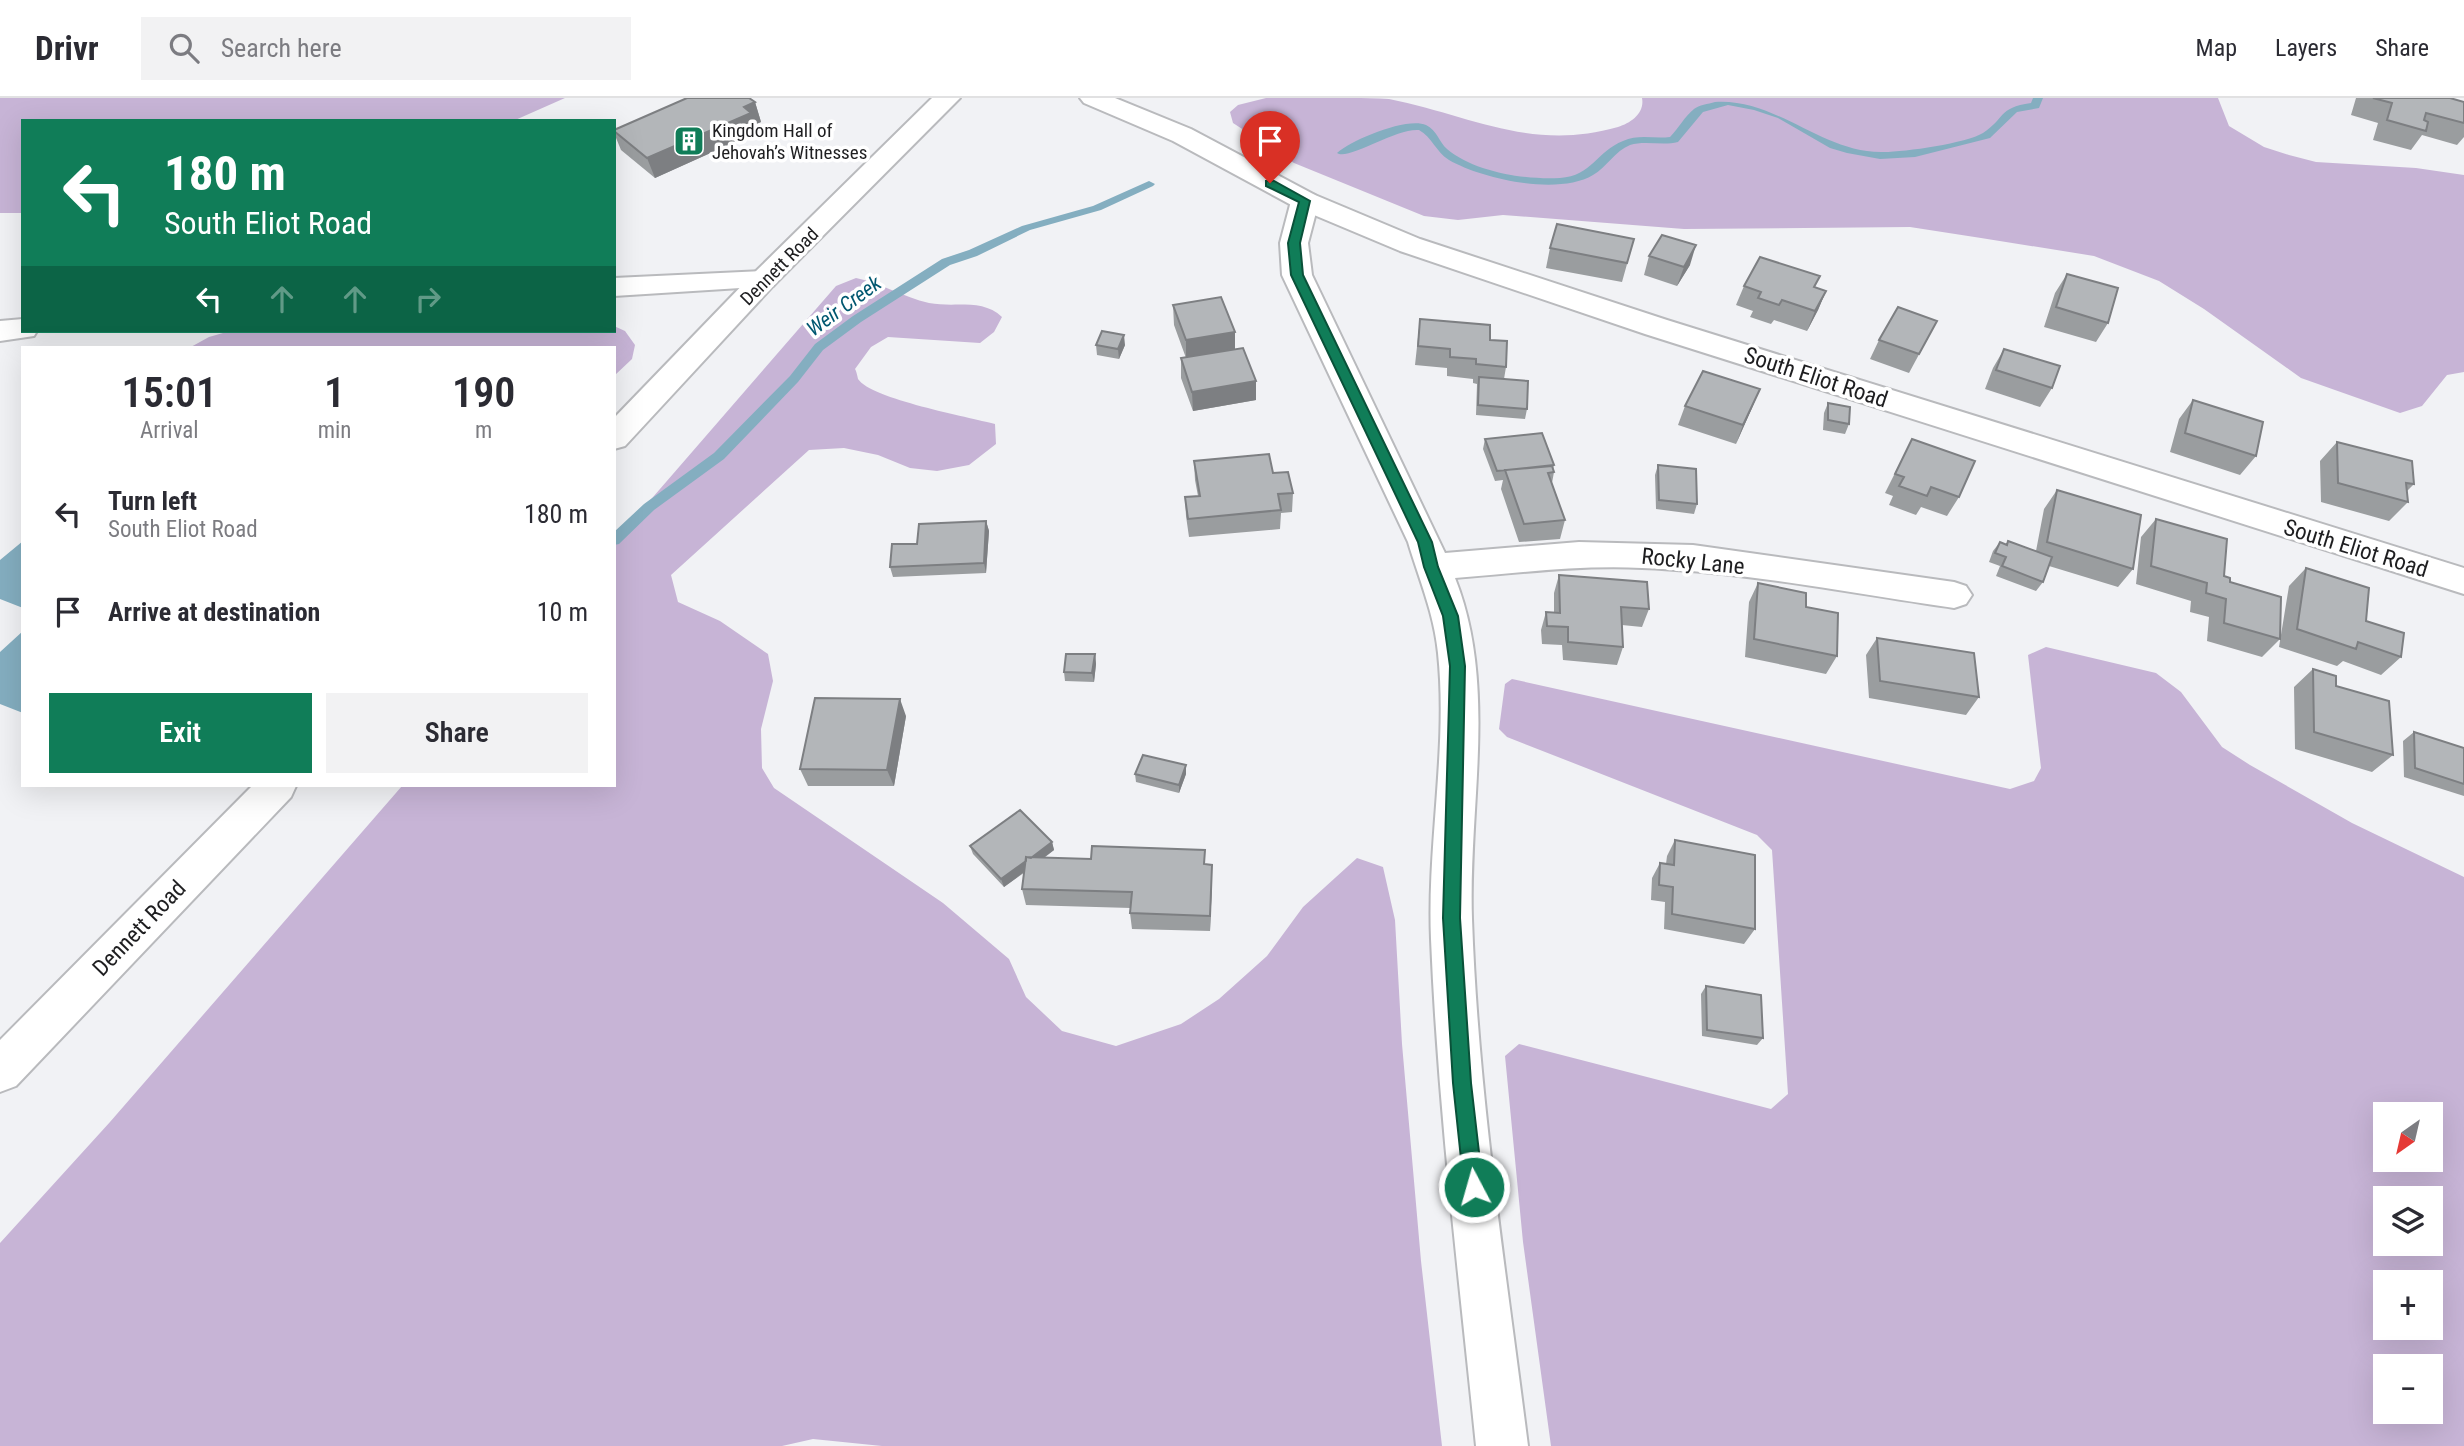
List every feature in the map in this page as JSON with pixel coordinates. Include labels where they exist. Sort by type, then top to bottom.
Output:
[{"type":"street","name":"Dennett Road","points":[[616,436],[763,280],[947,98]]},
{"type":"street","name":"South Eliot Road","points":[[1093,98],[1182,135],[1305,201],[1410,245],[1590,305],[2464,581]]},
{"type":"street","points":[[1154,98],[1182,135]]},
{"type":"street","points":[[1305,201],[1294,243],[1297,275],[1425,542],[1431,567],[1450,616],[1457,666],[1451,918],[1462,1083],[1502,1446]]},
{"type":"street","points":[[616,287],[763,280]]},
{"type":"street","points":[[0,331],[21,329]]},
{"type":"street","name":"Rocky Lane","points":[[1431,567],[1579,555],[1639,555],[1693,558],[1954,595]]},
{"type":"street","name":"Dennett Road","points":[[0,1071],[276,787]]},
{"type":"shaded area","points":[[0,98],[565,98],[518,119],[21,119],[21,213],[0,213]]},
{"type":"shaded area","points":[[1266,98],[1389,99],[1501,128],[1557,135],[1587,134],[1623,125],[1639,113],[1642,98],[2218,98],[2229,126],[2264,147],[2289,155],[2316,162],[2416,168],[2464,175],[2464,372],[2447,375],[2422,406],[2400,413],[2301,378],[2204,309],[2159,281],[2094,256],[1910,227],[1684,229],[1503,215],[1458,220],[1424,216],[1294,163],[1233,123],[1230,112],[1238,105]]},
{"type":"shaded area","points":[[856,278],[929,303],[977,306],[994,311],[1002,317],[994,332],[980,343],[888,337],[871,347],[855,369],[858,379],[881,393],[995,424],[996,444],[969,465],[937,471],[910,468],[878,455],[844,448],[809,450],[671,575],[678,602],[720,621],[768,654],[773,681],[761,729],[762,768],[774,788],[943,903],[1009,959],[1026,997],[1062,1031],[1116,1046],[1181,1024],[1219,999],[1267,956],[1303,907],[1357,858],[1383,867],[1395,920],[1402,1044],[1421,1261],[1442,1446],[882,1446],[813,1439],[782,1446],[0,1446],[0,1243],[110,1122],[401,787],[616,787],[616,540],[836,286]]},
{"type":"shaded area","points":[[616,327],[625,331],[635,345],[632,359],[616,374],[616,346],[193,346],[223,333],[616,333]]},
{"type":"shaded area","points":[[2046,647],[2156,673],[2181,692],[2222,747],[2352,823],[2464,877],[2464,1446],[1551,1446],[1523,1242],[1505,1056],[1519,1044],[1771,1109],[1788,1094],[1772,850],[1757,835],[1507,737],[1499,729],[1505,684],[1512,679],[2010,789],[2034,781],[2041,768],[2028,655]]},
{"type":"water","points":[[21,543],[21,607],[0,599],[0,560]]},
{"type":"water","points":[[21,633],[21,712],[0,704],[0,652]]},
{"type":"building","points":[[687,98],[749,98],[755,102],[744,107],[751,113],[647,158],[616,133],[616,129]]},
{"type":"building","points":[[2373,98],[2450,98],[2464,102],[2464,123],[2426,113],[2426,131],[2387,120],[2392,103]]},
{"type":"building","points":[[1557,224],[1634,239],[1627,263],[1550,248]]},
{"type":"building","points":[[1662,235],[1696,245],[1684,267],[1649,256]]},
{"type":"building","points":[[1760,257],[1820,276],[1814,287],[1826,291],[1815,311],[1782,300],[1779,305],[1758,298],[1761,292],[1744,286]]},
{"type":"building","points":[[2067,274],[2118,288],[2108,323],[2056,307]]},
{"type":"building","points":[[1221,297],[1235,332],[1186,340],[1173,305]]},
{"type":"building","points":[[1898,307],[1937,321],[1919,354],[1879,340]]},
{"type":"building","points":[[1420,319],[1490,325],[1490,340],[1507,341],[1506,367],[1476,364],[1476,359],[1450,357],[1450,349],[1418,346]]},
{"type":"building","points":[[1102,331],[1124,335],[1118,349],[1096,345]]},
{"type":"building","points":[[1243,348],[1256,381],[1192,392],[1181,358]]},
{"type":"building","points":[[2004,349],[2060,366],[2052,388],[1996,370]]},
{"type":"building","points":[[1703,371],[1760,389],[1743,425],[1685,406]]},
{"type":"building","points":[[1479,377],[1528,381],[1527,409],[1478,405]]},
{"type":"building","points":[[2193,400],[2263,422],[2256,456],[2185,433]]},
{"type":"building","points":[[1828,403],[1850,407],[1849,424],[1828,420]]},
{"type":"building","points":[[1542,433],[1554,465],[1497,471],[1485,439]]},
{"type":"building","points":[[1912,439],[1975,461],[1959,497],[1931,487],[1927,496],[1899,486],[1904,477],[1895,474]]},
{"type":"building","points":[[2337,442],[2412,461],[2414,484],[2406,483],[2408,502],[2338,483]]},
{"type":"building","points":[[1269,454],[1273,473],[1288,472],[1293,493],[1278,494],[1281,510],[1188,519],[1185,497],[1200,496],[1194,461]]},
{"type":"building","points":[[1658,465],[1696,469],[1697,504],[1659,500]]},
{"type":"building","points":[[1552,466],[1554,472],[1548,473],[1565,520],[1524,524],[1505,470]]},
{"type":"building","points":[[2057,490],[2141,515],[2133,569],[2047,542]]},
{"type":"building","points":[[2156,519],[2227,539],[2224,576],[2230,578],[2230,582],[2281,597],[2280,639],[2224,623],[2226,599],[2206,593],[2207,583],[2151,566]]},
{"type":"building","points":[[986,521],[984,563],[890,567],[892,544],[917,544],[919,524]]},
{"type":"building","points":[[2008,541],[2052,557],[2043,582],[2002,566],[2006,557],[1995,553],[2000,542],[2007,545]]},
{"type":"building","points":[[2306,568],[2369,588],[2366,621],[2404,633],[2401,657],[2358,642],[2356,649],[2297,629]]},
{"type":"building","points":[[1559,575],[1647,582],[1649,609],[1621,607],[1623,647],[1568,642],[1568,627],[1547,626],[1546,612],[1560,613]]},
{"type":"building","points":[[1758,583],[1806,593],[1806,607],[1838,613],[1837,656],[1754,639]]},
{"type":"building","points":[[1877,638],[1974,653],[1979,697],[1880,681]]},
{"type":"building","points":[[1066,654],[1095,654],[1092,673],[1064,672]]},
{"type":"building","points":[[2313,669],[2336,676],[2336,686],[2389,701],[2393,755],[2314,732]]},
{"type":"building","points":[[815,698],[900,699],[887,770],[800,769]]},
{"type":"building","points":[[2414,732],[2464,748],[2464,784],[2415,768]]},
{"type":"building","points":[[1143,755],[1186,765],[1179,785],[1135,774]]},
{"type":"building","points":[[1020,810],[1052,842],[1031,858],[1026,857],[1026,861],[1001,879],[970,846]]},
{"type":"building","points":[[1675,840],[1755,855],[1755,929],[1672,914],[1673,887],[1659,885],[1660,863],[1674,865]]},
{"type":"building","points":[[1092,846],[1205,850],[1204,864],[1212,865],[1210,916],[1130,913],[1132,892],[1022,889],[1026,857],[1091,859]]},
{"type":"building","points":[[1706,986],[1761,995],[1763,1038],[1707,1030]]},
{"type":"waterway","name":"Weir Creek","points":[[1342,153],[1391,131],[1411,126],[1421,127],[1431,134],[1442,150],[1451,157],[1476,168],[1519,178],[1568,181],[1589,173],[1626,143],[1638,140],[1674,140],[1699,110],[1728,102],[1756,107],[1782,116],[1834,146],[1851,151],[1880,156],[1915,154],[1986,136],[2014,109],[2035,106],[2038,98]]},
{"type":"waterway","name":"Weir Creek","points":[[616,538],[649,507],[719,456],[794,379],[819,347],[857,319],[946,262],[973,253],[1026,228],[1097,208],[1149,184]]},
{"type":"place","name":"Kingdom Hall of Jehovah’s Witnesses","points":[[689,141]]},
{"type":"route","points":[[1270,183],[1305,201],[1297,222],[1294,243],[1297,275],[1425,542],[1431,567],[1450,616],[1457,666],[1451,918],[1462,1083],[1474,1187]]}]
